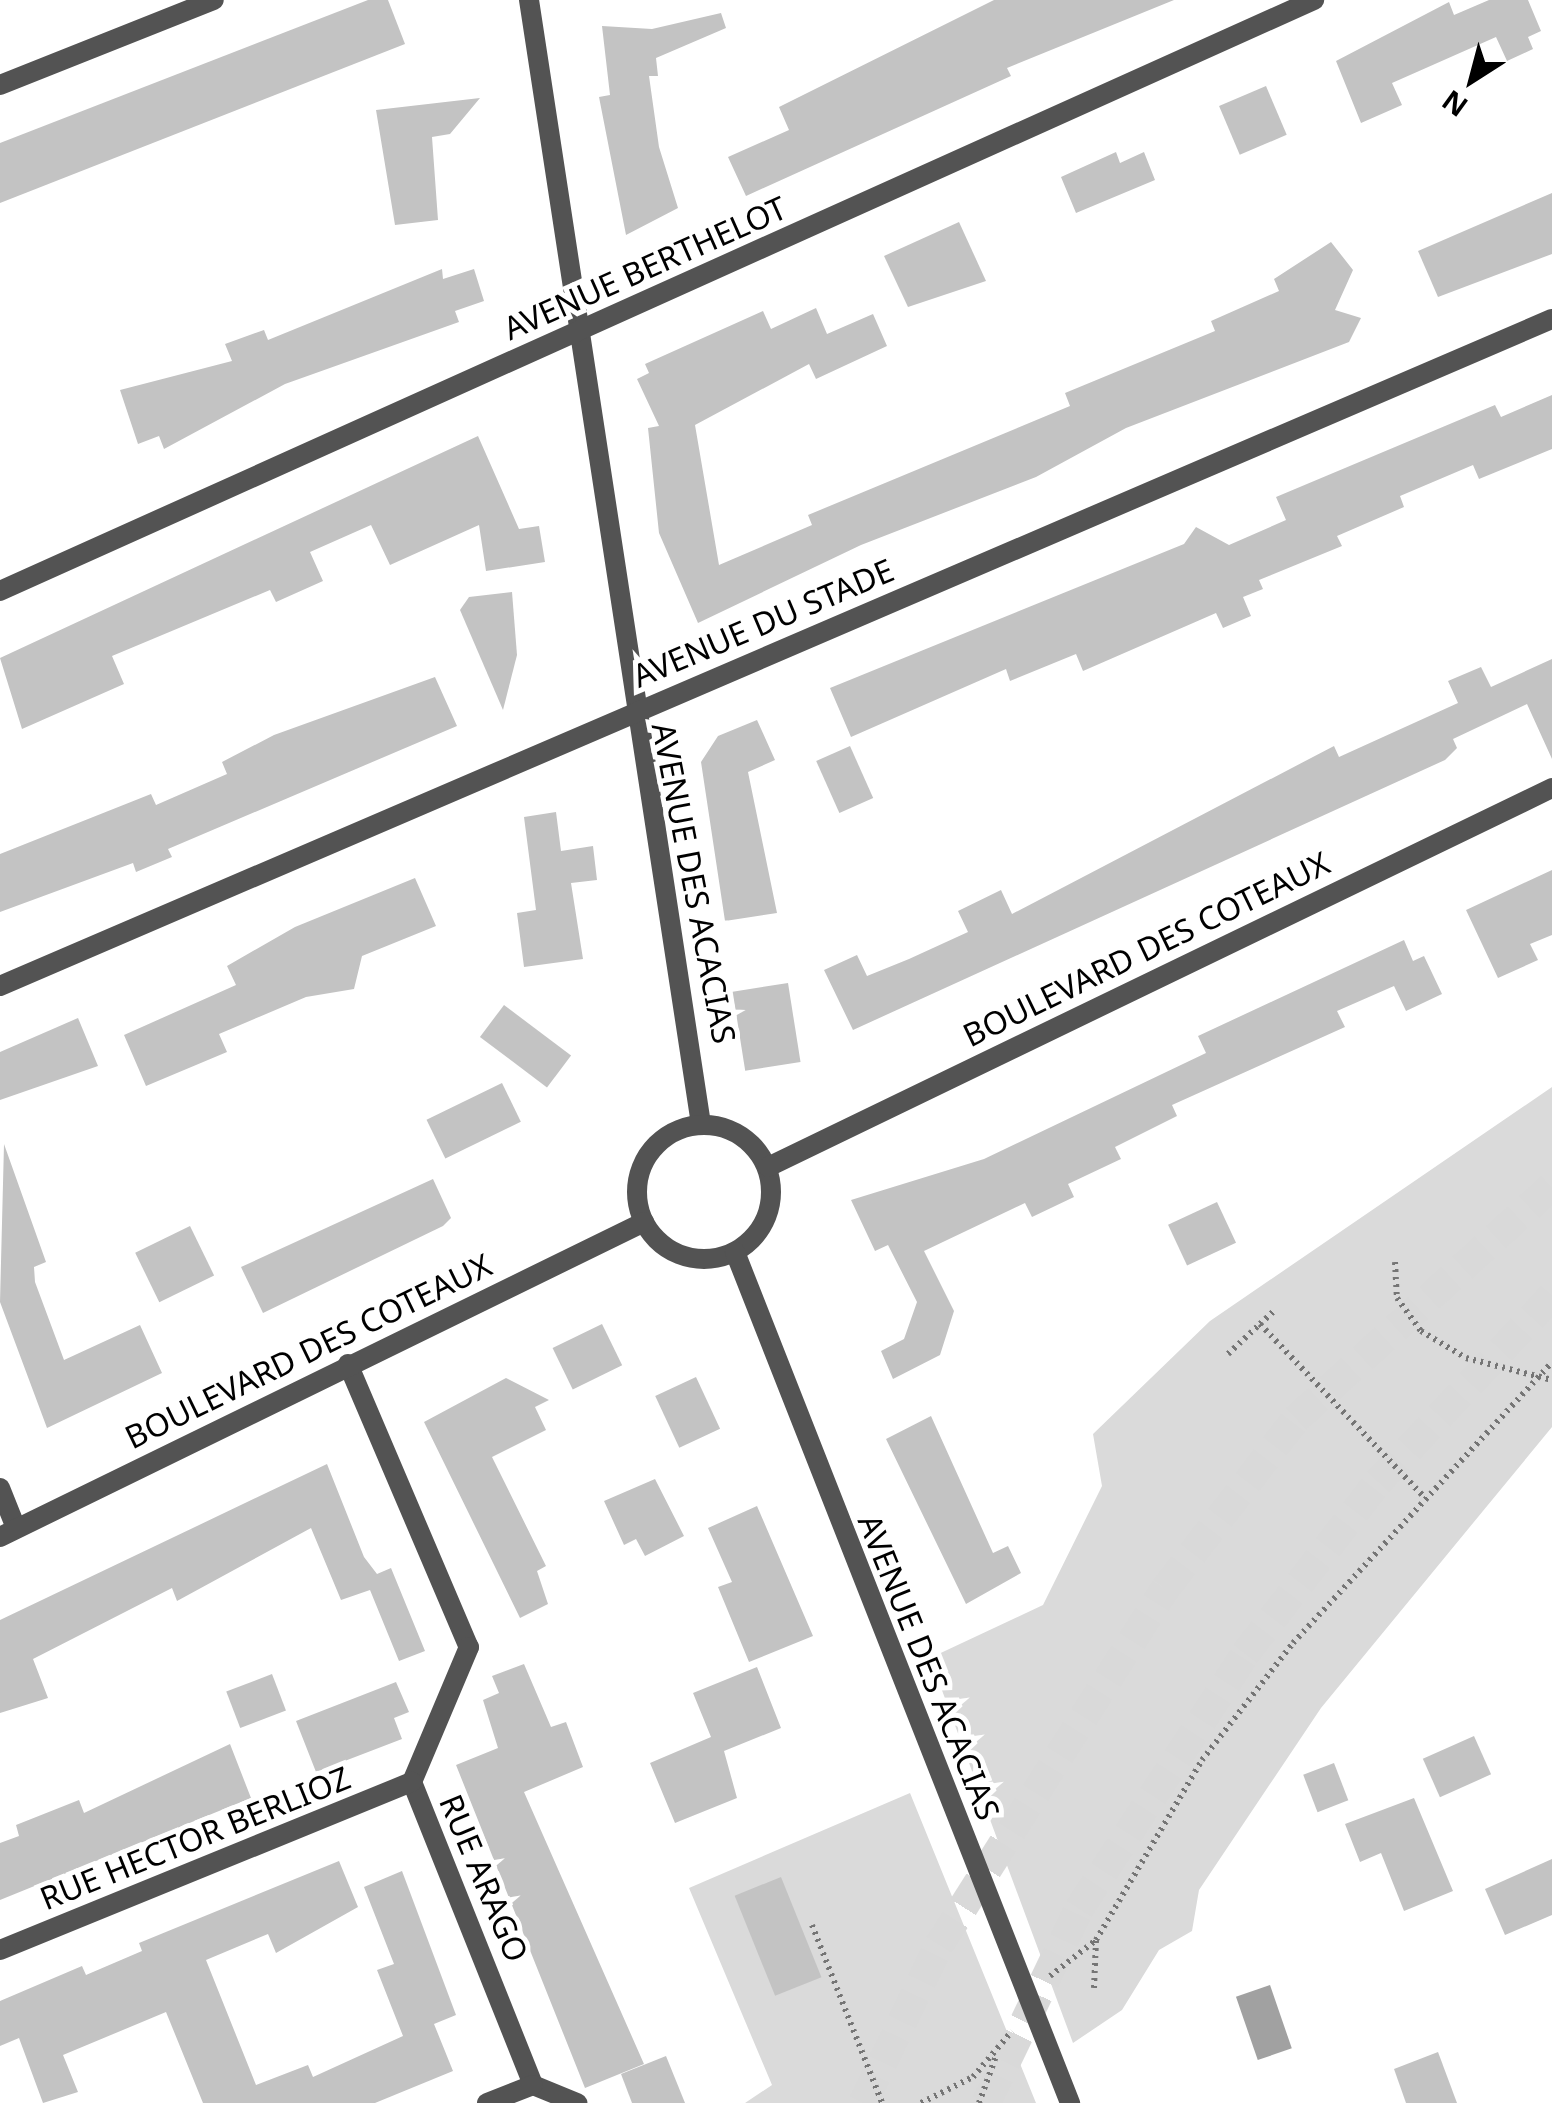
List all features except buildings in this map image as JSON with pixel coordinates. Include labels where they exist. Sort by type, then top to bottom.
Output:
[{"type":"street","points":[[0,86],[214,0]]},
{"type":"street","name":"AVENUE DES ACACIAS","points":[[529,0],[631,712],[701,1124]]},
{"type":"street","name":"AVENUE BERTHELOT","points":[[0,592],[1314,0]]},
{"type":"street","name":"AVENUE DU STADE","points":[[0,986],[1552,319]]},
{"type":"street","name":"BOULEVARD DES COTEAUX","points":[[768,1167],[1552,788]]},
{"type":"street","points":[[701,1124],[742,1135],[768,1167],[764,1225],[735,1252],[694,1259],[644,1222],[637,1178],[646,1157],[679,1129],[701,1124]]},
{"type":"street","name":"BOULEVARD DES COTEAUX","points":[[8,1532],[644,1222]]},
{"type":"street","name":"AVENUE DES ACACIAS","points":[[735,1252],[1070,2103]]},
{"type":"street","name":"RUE ARAGO","points":[[348,1364],[469,1647],[412,1782],[533,2085]]},
{"type":"street","points":[[0,1488],[8,1532]]},
{"type":"street","name":"RUE HECTOR BERLIOZ","points":[[0,1950],[412,1782]]},
{"type":"street","points":[[487,2103],[533,2085],[577,2103]]},
{"type":"path","points":[[1395,1262],[1397,1298],[1421,1331],[1466,1358],[1552,1380]]},
{"type":"path","points":[[1228,1354],[1273,1312]]},
{"type":"path","points":[[1260,1324],[1426,1498]]},
{"type":"path","points":[[1030,2004],[1096,1940],[1202,1760],[1293,1643],[1552,1362]]},
{"type":"path","points":[[812,1925],[882,2103]]},
{"type":"path","points":[[1094,1988],[1096,1940]]},
{"type":"path","points":[[921,2103],[973,2077],[998,2050],[979,2103]]},
{"type":"shaded area","points":[[1552,1087],[1552,1427],[1321,1708],[1199,1890],[1192,1931],[1159,1950],[1122,2010],[1073,2043],[930,1658],[1043,1605],[1102,1486],[1093,1434],[1210,1321]]},
{"type":"shaded area","points":[[910,1793],[1036,2103],[745,2103],[772,2085],[689,1888]]},
{"type":"shaded area","points":[[1270,1985],[1292,2048],[1258,2060],[1236,1997]]},
{"type":"tunnel","points":[[863,2103],[939,1945],[1165,1589],[1296,1419],[1552,1186]]},
{"type":"tunnel","points":[[986,2103],[1079,1909],[1245,1654],[1378,1482],[1552,1296]]}]
